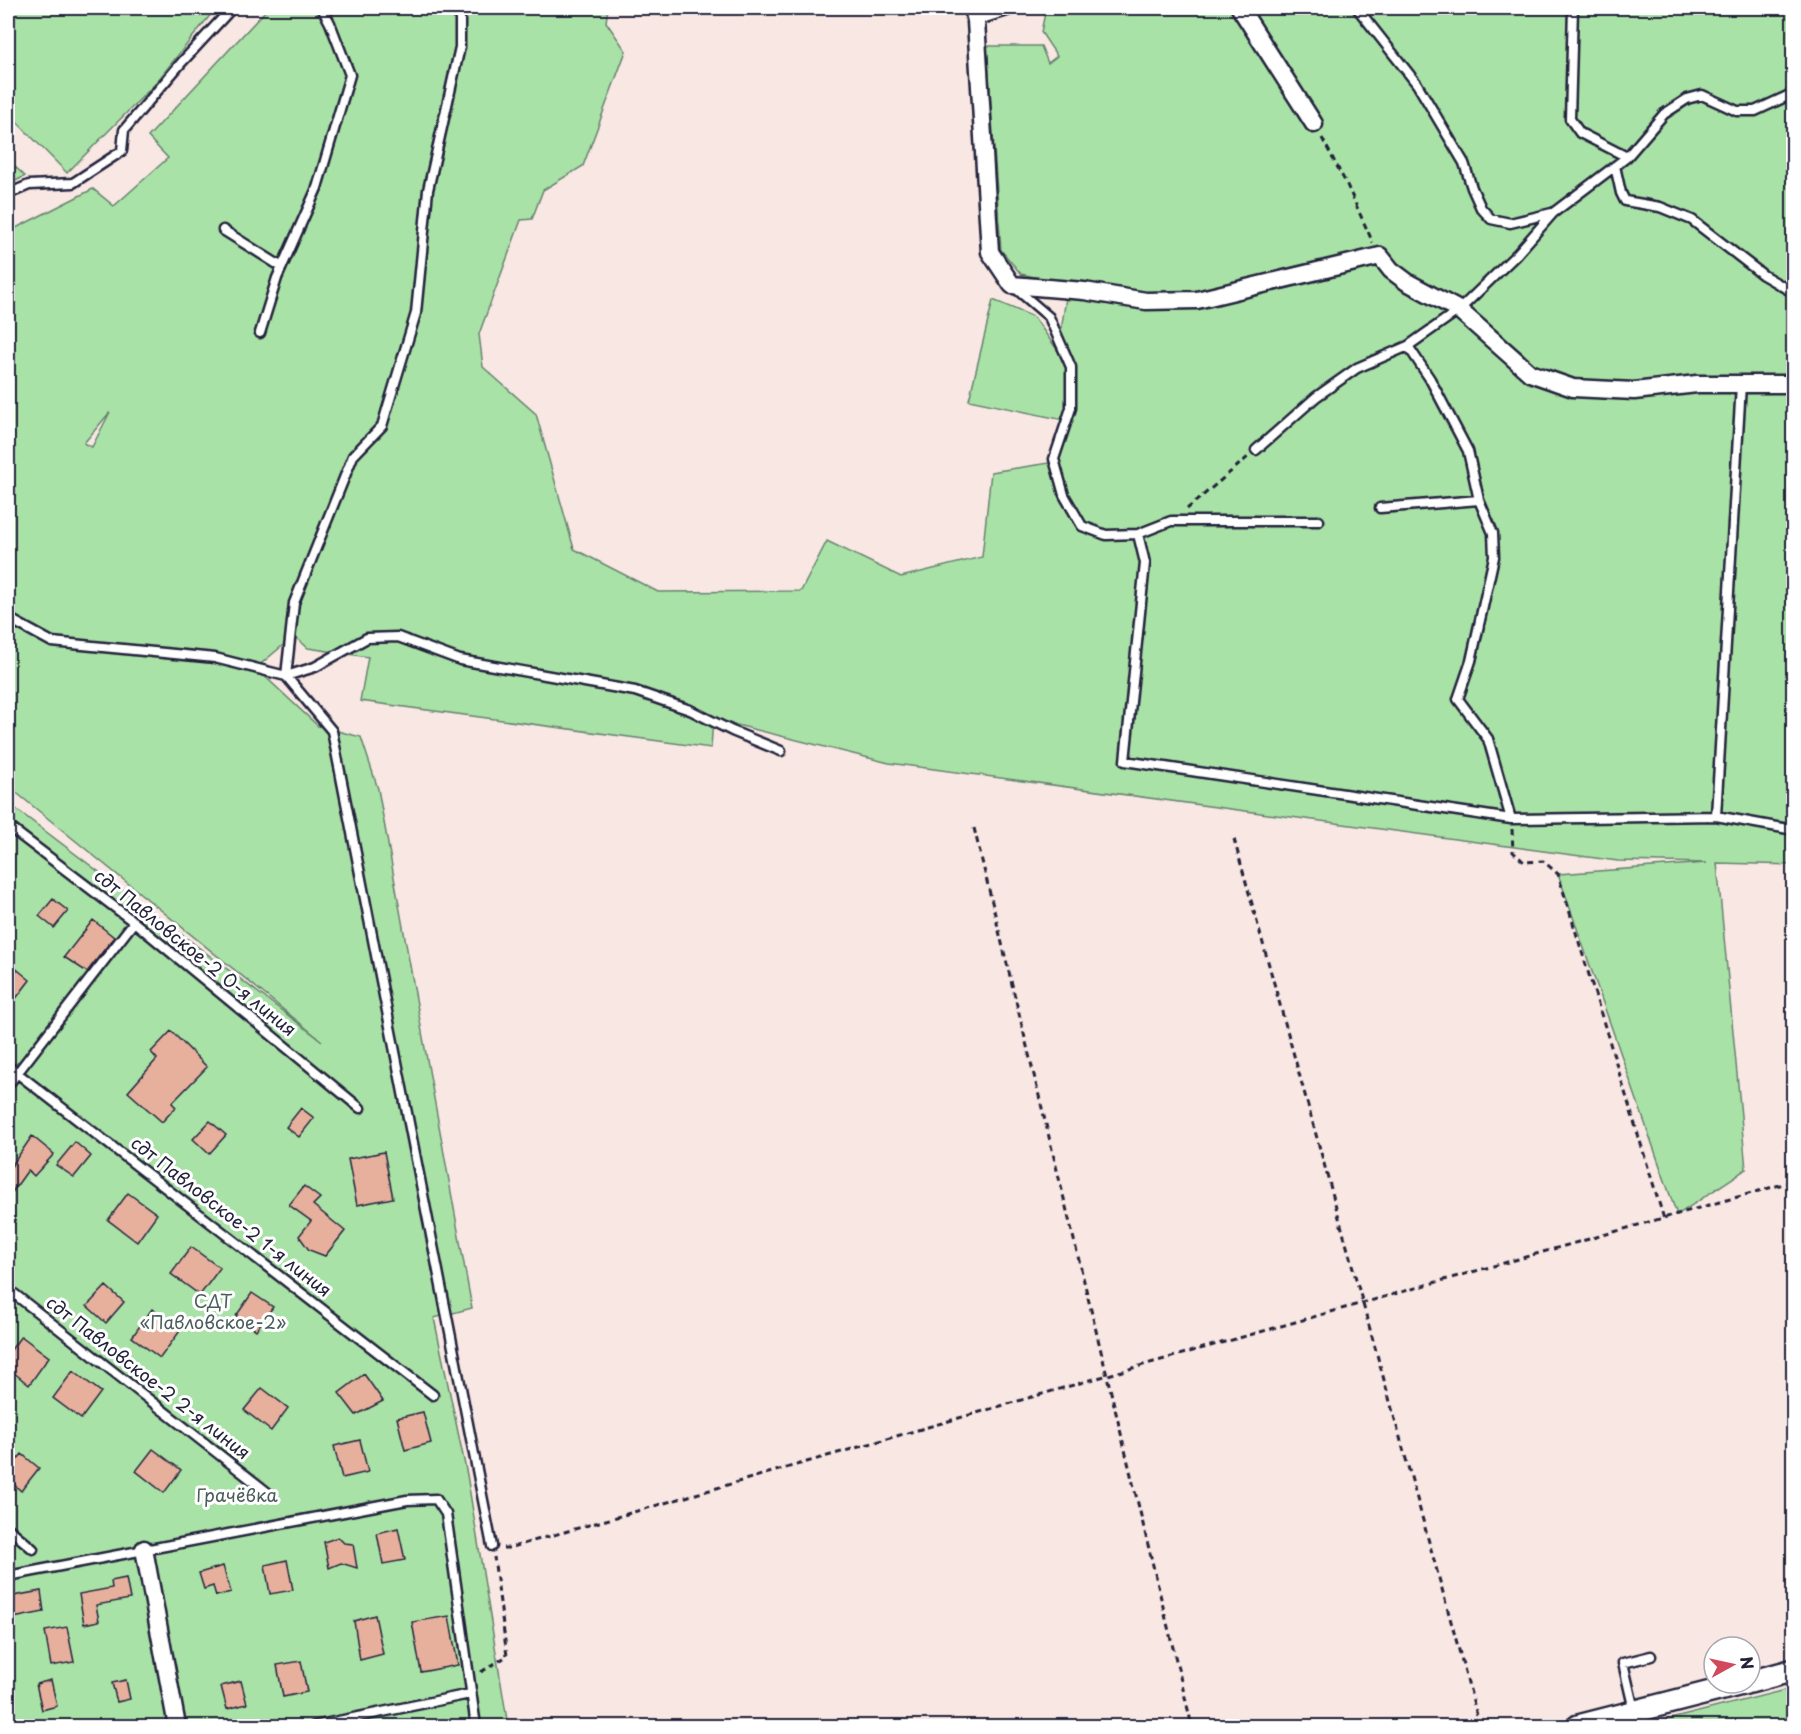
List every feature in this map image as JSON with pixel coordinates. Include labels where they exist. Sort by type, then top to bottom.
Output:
[{"type":"street","points":[[1240,8],[1314,124]]},
{"type":"street","points":[[975,14],[990,252],[1012,285],[1084,291],[1146,301],[1197,300],[1380,256],[1391,270],[1407,282],[1458,310],[1530,373],[1573,388],[1634,391],[1697,384],[1794,384]]},
{"type":"street","points":[[144,1549],[177,1726]]},
{"type":"street","points":[[1762,1678],[1794,1670]]},
{"type":"street","points":[[1578,1726],[1702,1694]]},
{"type":"lane","points":[[8,194],[29,185],[72,183],[122,152],[124,130],[232,8]]},
{"type":"lane","points":[[260,333],[282,267],[318,188],[350,75],[322,8]]},
{"type":"lane","points":[[460,8],[460,47],[428,190],[416,313],[382,426],[352,456],[294,603],[286,676],[332,731],[492,1546]]},
{"type":"lane","points":[[975,14],[1017,8]]},
{"type":"lane","points":[[1357,8],[1417,84],[1464,163],[1481,208],[1491,219],[1510,224],[1553,213]]},
{"type":"lane","points":[[1573,8],[1570,119],[1580,133],[1627,157]]},
{"type":"lane","points":[[1256,450],[1316,398],[1357,368],[1408,346],[1458,310],[1517,254],[1553,213],[1627,157],[1664,114],[1687,99],[1702,95],[1737,111],[1755,111],[1794,93]]},
{"type":"lane","points":[[1615,166],[1625,201],[1660,207],[1692,220],[1763,275],[1794,293]]},
{"type":"lane","points":[[223,230],[282,267]]},
{"type":"lane","points":[[1012,285],[1048,317],[1071,367],[1071,408],[1054,459],[1064,495],[1082,526],[1106,535],[1138,534],[1171,521],[1319,521]]},
{"type":"lane","points":[[1408,346],[1430,379],[1468,451],[1479,500],[1493,533],[1494,557],[1471,661],[1458,699],[1488,739],[1511,819]]},
{"type":"lane","points":[[1716,816],[1741,384]]},
{"type":"lane","points":[[1380,508],[1479,500]]},
{"type":"lane","points":[[1138,534],[1145,563],[1125,761],[1511,819],[1716,816],[1794,830]]},
{"type":"lane","points":[[8,618],[52,642],[215,658],[286,676],[315,667],[367,639],[398,637],[460,660],[635,691],[690,710],[732,731],[782,751]]},
{"type":"lane","name":"сдт Павловское-2 0-я линия","points":[[8,826],[134,922],[360,1108]]},
{"type":"lane","points":[[8,1085],[134,922]]},
{"type":"lane","name":"сдт Павловское-2 1-я линия","points":[[8,1066],[434,1395]]},
{"type":"lane","name":"сдт Павловское-2 2-я линия","points":[[8,1289],[267,1492]]},
{"type":"lane","points":[[8,1576],[407,1500],[436,1499],[446,1514],[476,1726]]},
{"type":"lane","points":[[8,1528],[33,1549]]},
{"type":"lane","points":[[1635,1711],[1623,1663],[1651,1656]]},
{"type":"lane","points":[[314,1726],[470,1694]]},
{"type":"path","points":[[1314,124],[1347,185],[1380,256]]},
{"type":"path","points":[[1171,521],[1256,450]]},
{"type":"path","points":[[1511,819],[1513,852],[1524,862],[1543,861],[1558,874],[1664,1219]]},
{"type":"path","points":[[974,828],[1192,1726]]},
{"type":"path","points":[[1234,839],[1480,1726]]},
{"type":"path","points":[[468,1679],[507,1656],[492,1546],[509,1548],[1108,1375],[1794,1181]]},
{"type":"green space","points":[[8,8],[216,8],[154,85],[67,173],[12,117],[8,118]]},
{"type":"green space","points":[[268,8],[608,8],[606,22],[626,51],[583,166],[543,190],[532,219],[521,220],[479,334],[483,367],[536,414],[574,549],[658,592],[801,591],[827,541],[901,577],[982,557],[991,472],[1049,463],[1064,420],[969,400],[993,300],[1034,317],[1058,351],[1068,284],[1021,274],[1001,250],[987,46],[1041,46],[1048,63],[1057,56],[1041,32],[1046,8],[1793,8],[1793,865],[1717,863],[1746,1169],[1677,1215],[1558,874],[1707,863],[1618,861],[889,763],[713,719],[711,748],[360,701],[368,657],[308,648],[294,636],[256,668],[318,726],[361,737],[378,789],[472,1308],[434,1318],[467,1475],[508,1726],[8,1726],[8,803],[322,1041],[8,786],[8,232],[93,189],[114,206],[168,158],[148,137]],"holes":[[[110,412],[92,447],[84,443]]]},
{"type":"green space","points":[[8,164],[12,164],[25,176],[8,185]]},
{"type":"green space","points":[[1793,1688],[1793,1726],[1643,1726]]},
{"type":"building","points":[[53,899],[68,911],[54,928],[39,916]]},
{"type":"building","points":[[93,920],[114,937],[87,972],[64,957]]},
{"type":"building","points":[[8,962],[30,980],[8,1009]]},
{"type":"building","points":[[171,1031],[207,1067],[172,1103],[176,1107],[162,1122],[128,1092],[157,1059],[151,1052]]},
{"type":"building","points":[[301,1108],[314,1118],[299,1137],[286,1127]]},
{"type":"building","points":[[210,1121],[226,1135],[209,1154],[193,1139]]},
{"type":"building","points":[[32,1136],[54,1154],[34,1176],[28,1170],[8,1198],[8,1171]]},
{"type":"building","points":[[75,1142],[91,1156],[74,1177],[56,1165]]},
{"type":"building","points":[[384,1152],[393,1198],[357,1205],[348,1159]]},
{"type":"building","points":[[304,1186],[320,1198],[313,1205],[345,1231],[325,1256],[309,1250],[299,1236],[311,1221],[289,1205]]},
{"type":"building","points":[[128,1193],[157,1214],[137,1242],[108,1220]]},
{"type":"building","points":[[191,1247],[220,1268],[200,1295],[171,1274]]},
{"type":"building","points":[[106,1286],[124,1302],[106,1323],[87,1306]]},
{"type":"building","points":[[252,1293],[273,1307],[256,1330],[236,1316]]},
{"type":"building","points":[[152,1309],[180,1331],[160,1358],[132,1337]]},
{"type":"building","points":[[21,1336],[49,1357],[29,1385],[8,1368],[8,1354]]},
{"type":"building","points":[[73,1371],[101,1392],[81,1419],[53,1398]]},
{"type":"building","points":[[364,1374],[383,1401],[356,1415],[339,1393]]},
{"type":"building","points":[[262,1388],[288,1408],[271,1431],[244,1410]]},
{"type":"building","points":[[423,1412],[431,1443],[405,1450],[397,1418]]},
{"type":"building","points":[[360,1440],[368,1472],[342,1478],[334,1446]]},
{"type":"building","points":[[153,1449],[181,1470],[164,1493],[136,1471]]},
{"type":"building","points":[[22,1454],[39,1468],[21,1491],[8,1479],[8,1471]]},
{"type":"building","points":[[398,1528],[405,1560],[383,1564],[377,1533]]},
{"type":"building","points":[[338,1537],[344,1543],[353,1544],[357,1568],[341,1563],[329,1568],[324,1542]]},
{"type":"building","points":[[287,1560],[293,1590],[270,1594],[265,1565]]},
{"type":"building","points":[[223,1566],[231,1592],[216,1596],[213,1586],[204,1589],[199,1573]]},
{"type":"building","points":[[126,1578],[130,1599],[96,1605],[99,1621],[84,1624],[79,1594],[112,1588],[111,1581]]},
{"type":"building","points":[[41,1591],[44,1612],[8,1619],[8,1597]]},
{"type":"building","points":[[375,1615],[383,1654],[360,1660],[354,1621]]},
{"type":"building","points":[[449,1616],[458,1665],[421,1672],[412,1622]]},
{"type":"building","points":[[67,1627],[74,1662],[51,1666],[45,1631]]},
{"type":"building","points":[[301,1661],[307,1692],[283,1697],[277,1665]]},
{"type":"building","points":[[51,1680],[57,1706],[42,1710],[36,1684]]},
{"type":"building","points":[[126,1680],[130,1699],[117,1702],[112,1683]]},
{"type":"building","points":[[241,1681],[247,1704],[227,1709],[221,1686]]},
{"type":"park label","name":"СДТ «Павловское-2»","points":[[213,1312]]},
{"type":"park label","name":"Грачёвка","points":[[237,1496]]}]
